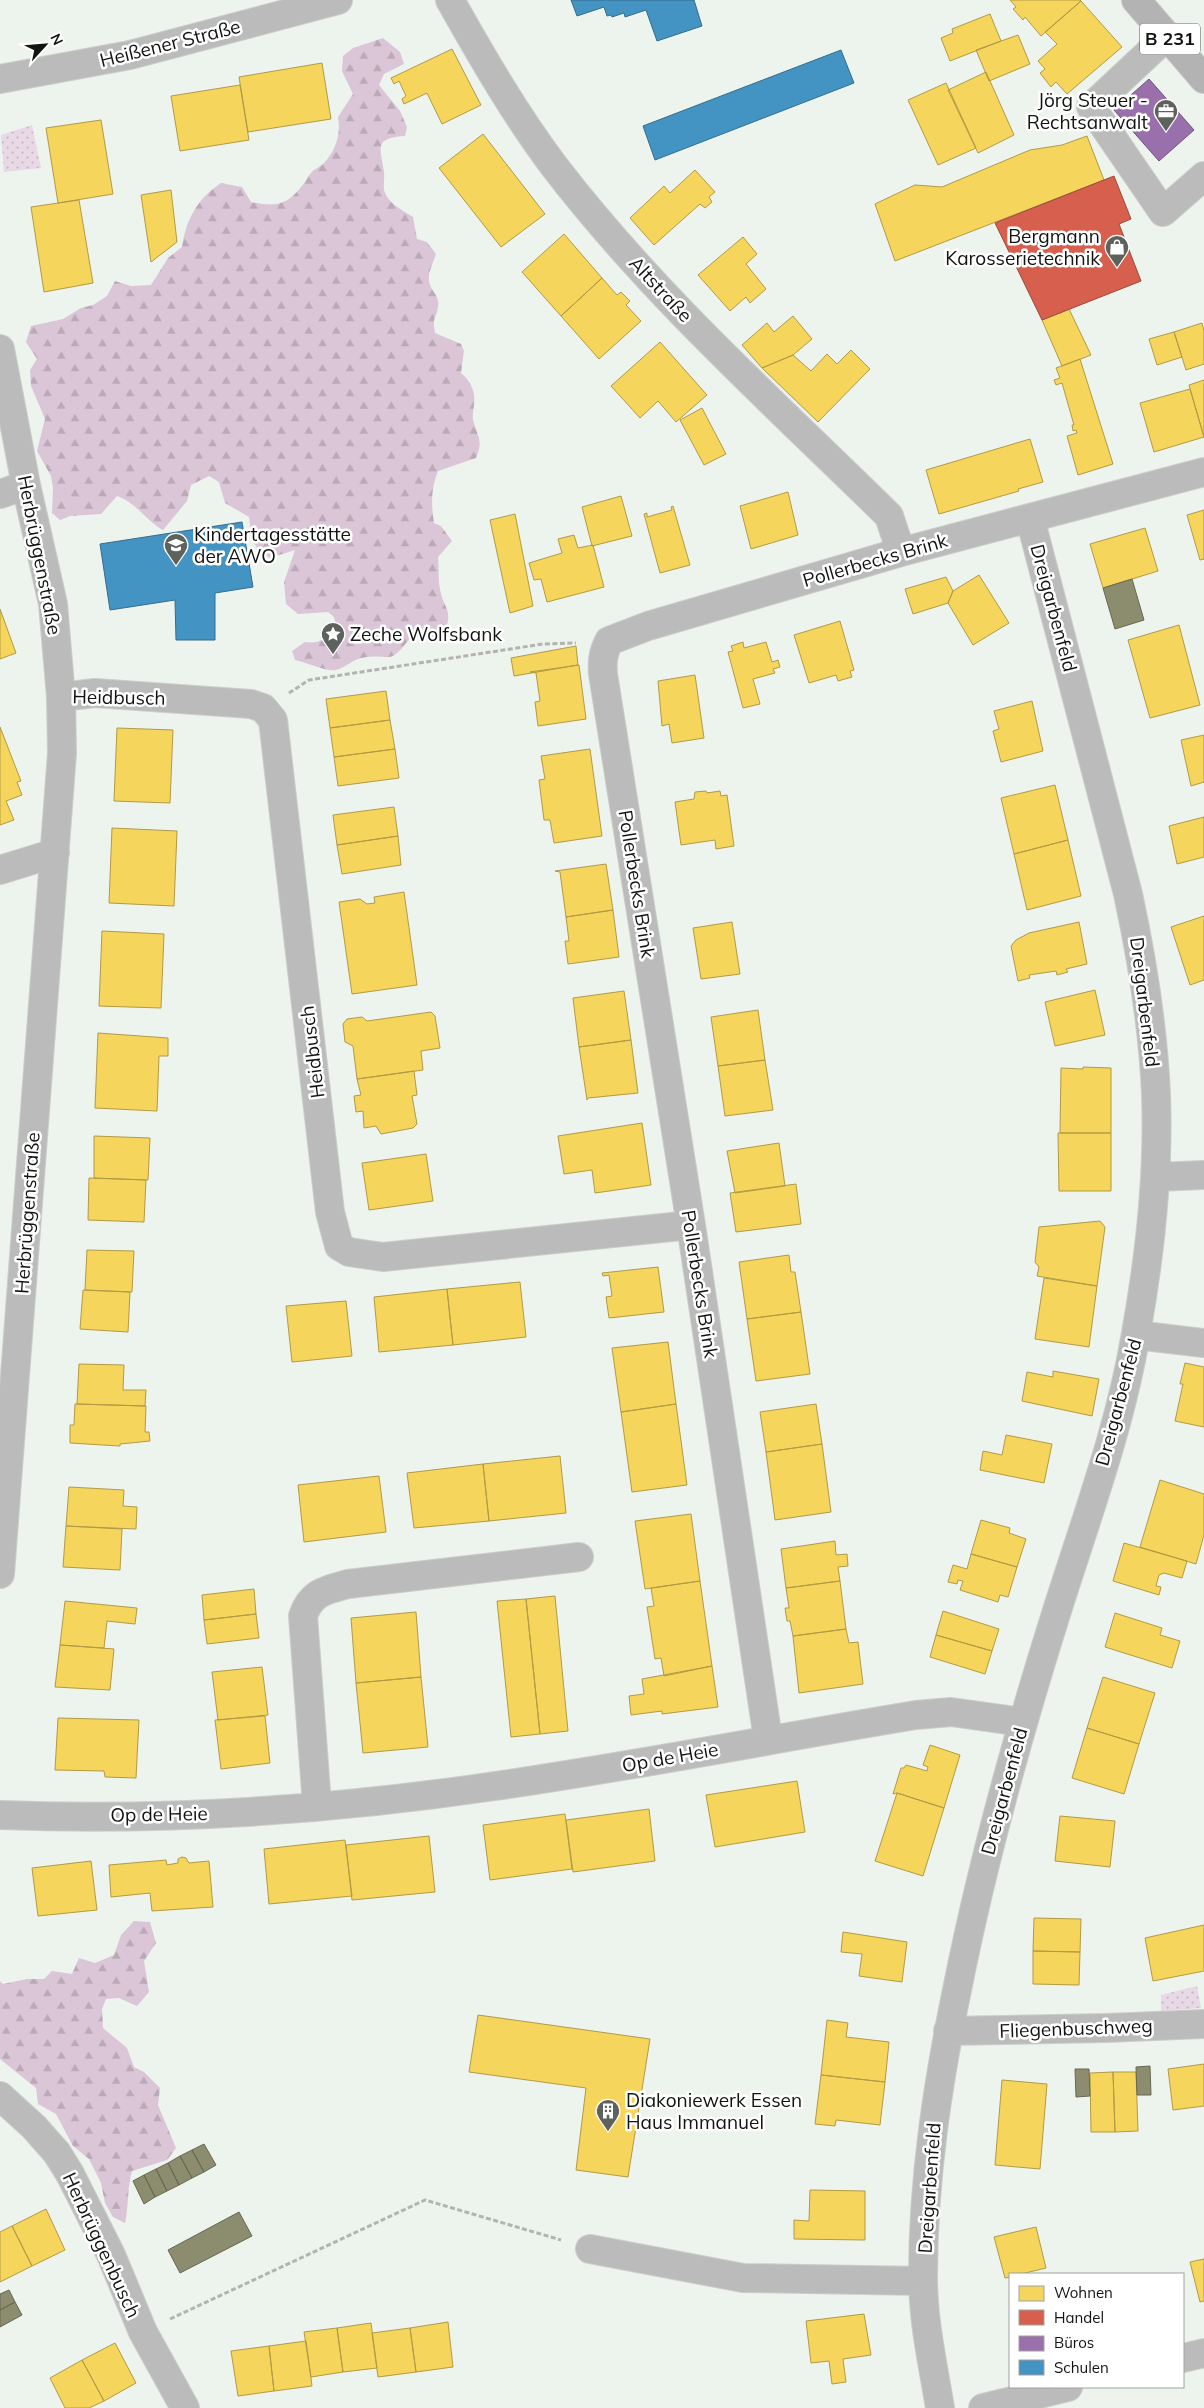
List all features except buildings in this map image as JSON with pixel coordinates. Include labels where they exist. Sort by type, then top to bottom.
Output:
[{"type":"main road","name":"B 231","points":[[1136,0],[1204,79]]},
{"type":"street","name":"Heißener Straße","points":[[0,79],[130,55],[338,0]]},
{"type":"street","name":"Altstraße","points":[[450,0],[520,115],[554,166],[591,211],[680,310],[889,516],[901,552]]},
{"type":"street","points":[[1168,36],[1091,106],[1163,212],[1204,176]]},
{"type":"street","name":"Herbrüggenstraße","points":[[0,349],[26,485],[53,604],[61,696],[62,753],[0,1574]]},
{"type":"street","name":"Pollerbecks Brink","points":[[768,1740],[691,1225],[602,660],[609,641],[648,626],[901,552],[1204,472]]},
{"type":"street","points":[[0,494],[26,485]]},
{"type":"street","name":"Dreigarbenfeld","points":[[940,2408],[930,2346],[923,2281],[926,2204],[933,2120],[948,2031],[975,1899],[1022,1722],[1106,1450],[1136,1335],[1155,1177],[1156,1095],[1152,1044],[1138,938],[1030,518]]},
{"type":"street","name":"Heidbusch","points":[[61,696],[95,693],[251,704],[263,708],[273,720],[330,1212],[339,1246],[349,1252],[383,1257],[691,1225]]},
{"type":"street","points":[[0,870],[55,853]]},
{"type":"street","points":[[1155,1177],[1204,1174]]},
{"type":"street","points":[[1136,1335],[1204,1343]]},
{"type":"street","points":[[317,1805],[303,1616],[307,1604],[328,1589],[348,1584],[579,1557]]},
{"type":"street","name":"Op de Heie","points":[[0,1814],[205,1813],[363,1802],[493,1786],[916,1715],[951,1712],[1022,1722]]},
{"type":"street","name":"Fliegenbuschweg","points":[[948,2031],[1204,2024]]},
{"type":"street","name":"Herbrüggenbusch","points":[[0,2096],[34,2127],[57,2153],[70,2174],[111,2255],[143,2332],[185,2408]]},
{"type":"street","name":"Dreigarbenfeld","points":[[590,2249],[742,2278],[923,2281]]},
{"type":"street","points":[[1184,2358],[1204,2353]]},
{"type":"street","points":[[983,2408],[1064,2388]]},
{"type":"path","points":[[263,708],[308,680],[543,644],[609,641]]},
{"type":"path","points":[[143,2332],[425,2200],[590,2249]]},
{"type":"shaded area","points":[[32,125],[41,168],[4,172],[1,135]]},
{"type":"shaded area","points":[[1197,1986],[1201,2008],[1161,2011],[1161,1995]]},
{"type":"green space","points":[[383,38],[400,52],[404,64],[384,74],[379,85],[400,111],[407,127],[405,136],[388,139],[381,145],[384,190],[391,202],[413,217],[417,239],[427,242],[436,254],[429,278],[430,285],[438,300],[434,320],[435,333],[461,344],[464,351],[461,373],[470,383],[473,391],[473,418],[480,442],[476,458],[438,471],[434,484],[432,503],[434,523],[441,526],[452,541],[438,557],[440,589],[448,614],[444,634],[433,639],[410,638],[393,656],[361,658],[339,669],[332,670],[295,660],[292,651],[305,642],[322,640],[337,628],[334,617],[328,612],[298,614],[286,604],[284,582],[295,550],[270,558],[263,554],[253,541],[249,517],[225,503],[219,482],[209,476],[191,485],[187,501],[163,530],[136,507],[117,496],[101,514],[70,516],[60,520],[52,513],[53,488],[51,476],[37,451],[45,419],[31,386],[30,370],[37,359],[26,342],[31,326],[63,319],[81,308],[93,305],[107,296],[115,281],[131,286],[151,285],[168,258],[182,247],[194,210],[206,195],[221,183],[242,187],[251,202],[273,204],[291,198],[308,176],[327,159],[337,142],[339,130],[338,117],[353,94],[342,71],[343,56],[353,48]]},
{"type":"green space","points":[[134,1921],[150,1922],[156,1943],[144,1961],[149,1992],[137,2006],[119,1998],[106,1999],[102,2009],[103,2028],[127,2048],[134,2067],[144,2072],[160,2088],[158,2105],[176,2148],[167,2160],[132,2171],[125,2223],[113,2217],[105,2203],[101,2183],[89,2159],[73,2146],[56,2114],[38,2104],[36,2088],[0,2059],[0,1981],[3,1984],[27,1979],[44,1979],[52,1971],[72,1974],[79,1958],[95,1963],[114,1955],[121,1935]]},
{"type":"tram line","points":[[1126,0],[1204,89]]},
{"type":"tram line","points":[[1143,0],[1204,71]]},
{"type":"place","name":"Jörg Steuer - Rechtsanwalt","points":[[1166,132]]},
{"type":"place","name":"Bergmann Karosserietechnik","points":[[1117,268]]},
{"type":"place","name":"Kindertagesstätte der AWO","points":[[176,566]]},
{"type":"place","name":"Zeche Wolfsbank","points":[[333,655]]},
{"type":"place","name":"Diakoniewerk Essen Haus Immanuel","points":[[608,2132]]}]
